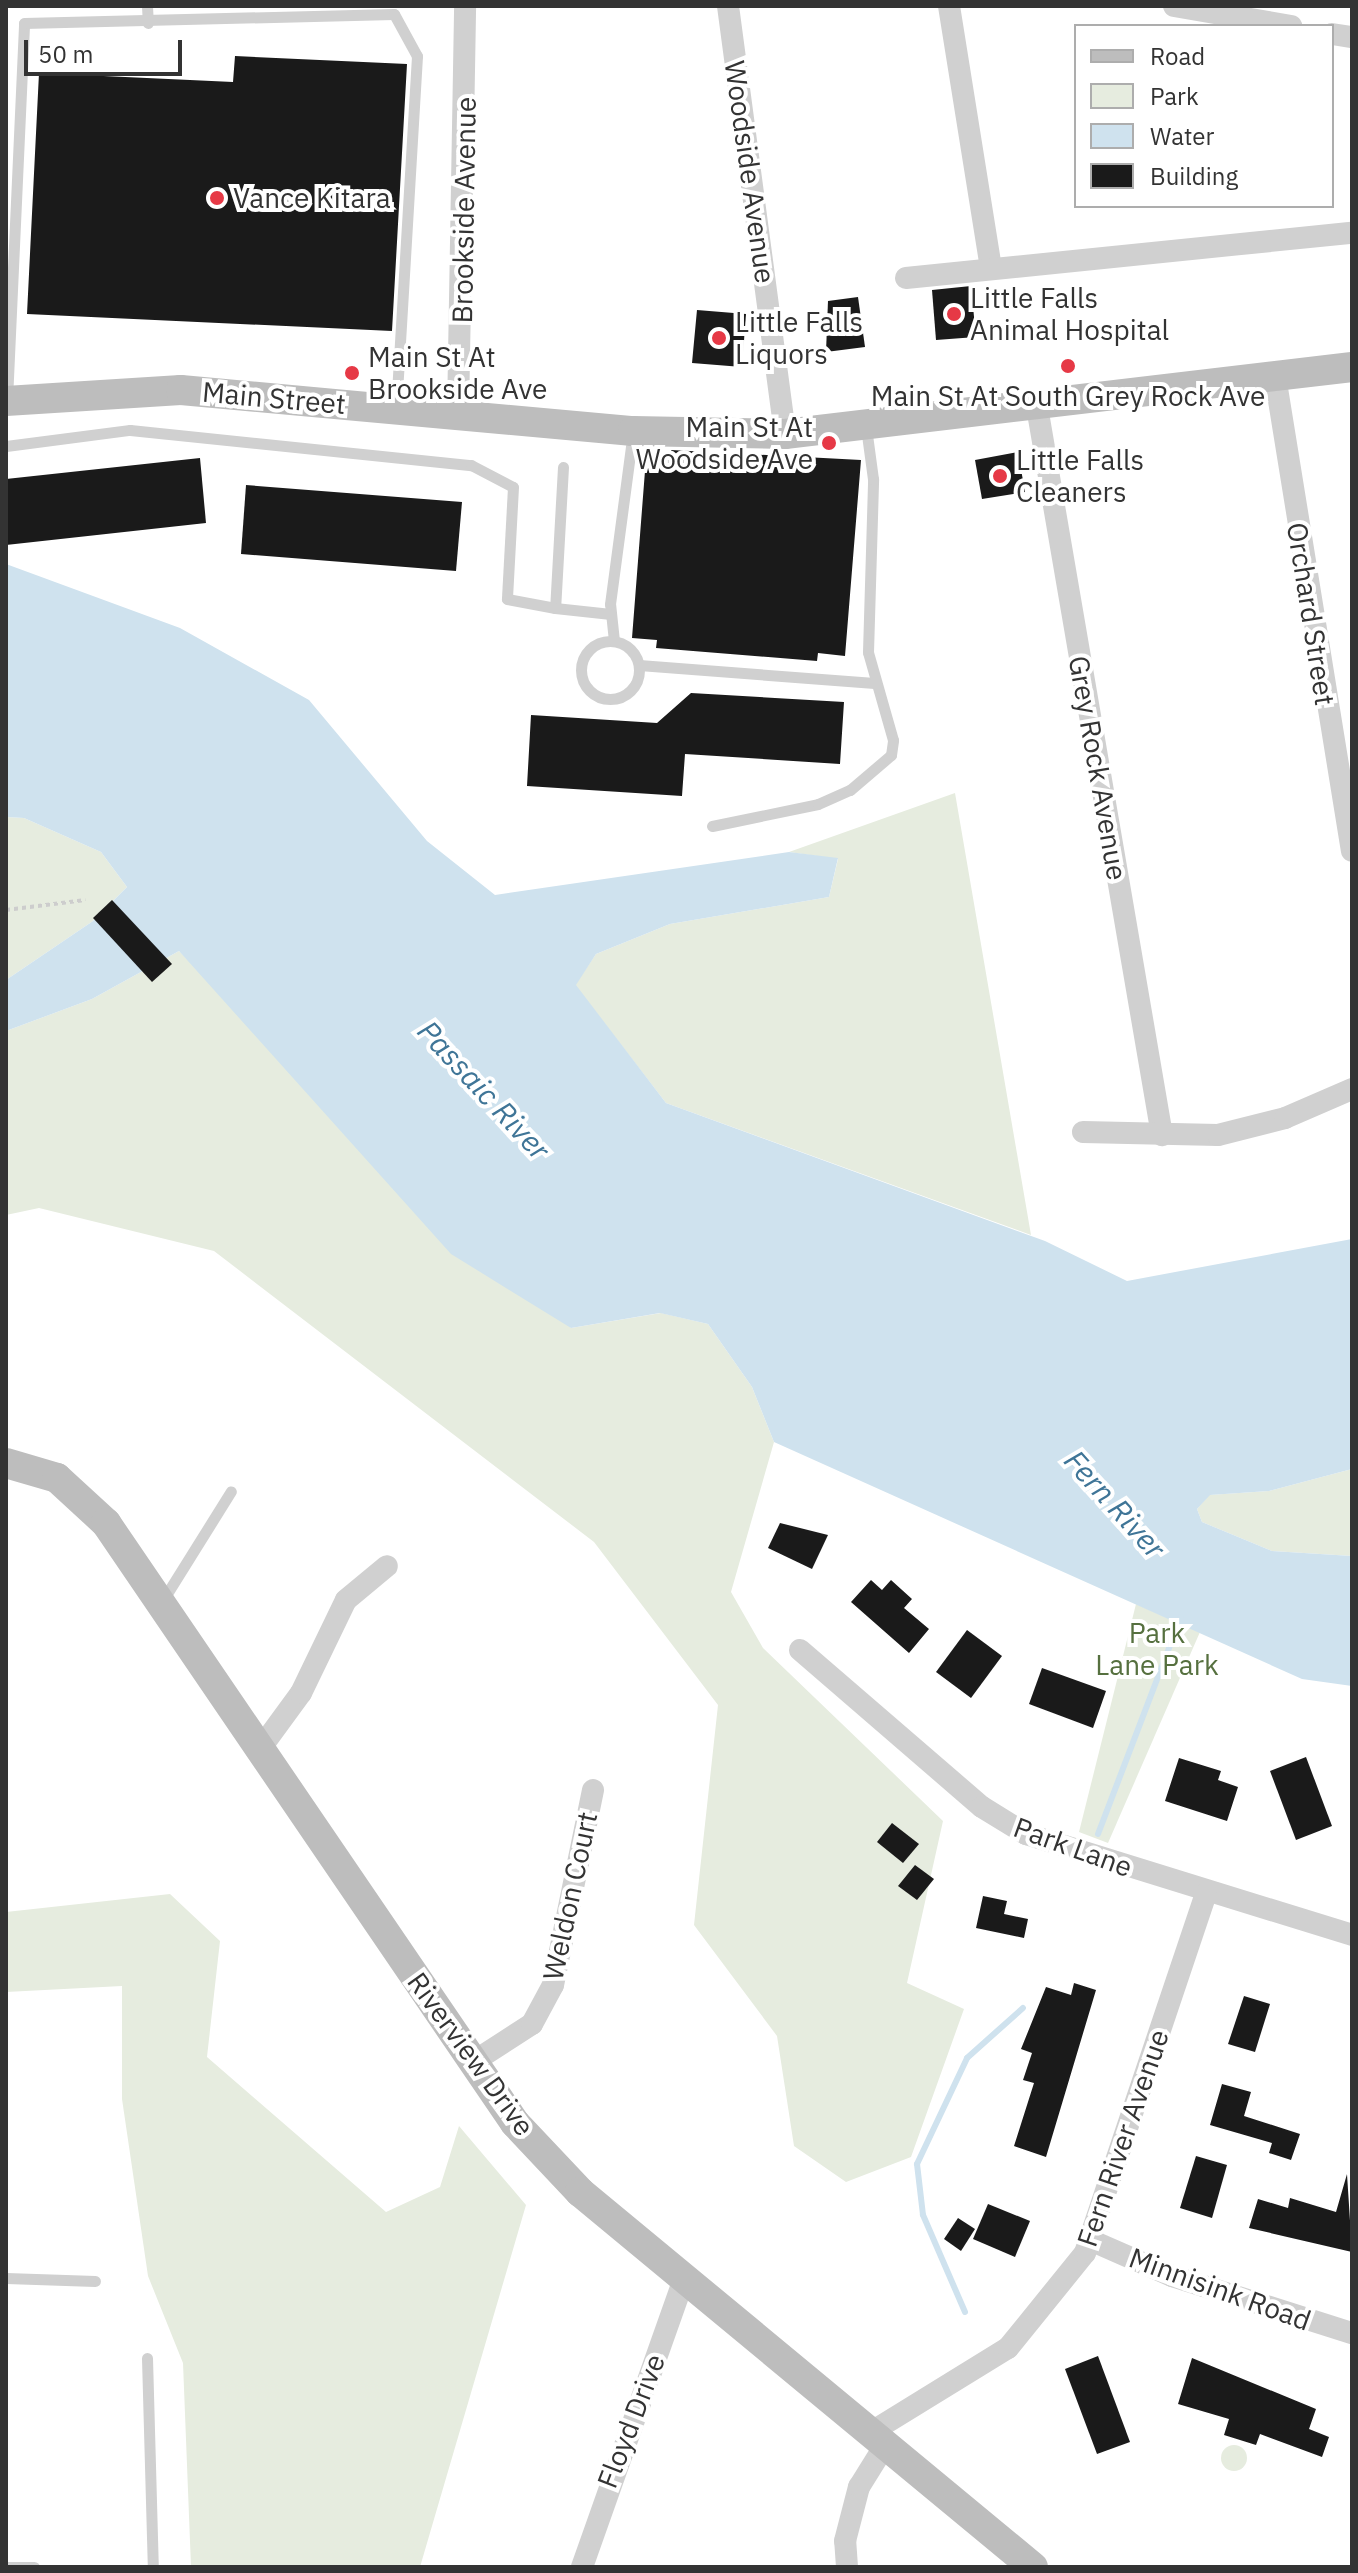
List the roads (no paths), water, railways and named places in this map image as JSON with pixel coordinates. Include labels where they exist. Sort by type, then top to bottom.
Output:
[{"type":"main road","name":"Main Street","points":[[7,401],[181,390],[633,431],[785,434],[866,427],[1036,401],[1352,367]]},
{"type":"main road","name":"Riverview Drive","points":[[6,1463],[31,1465],[83,1498],[160,1604],[515,2123],[580,2192],[880,2436],[1033,2567]]},
{"type":"street","name":"Brookside Avenue","points":[[458,414],[468,153],[465,6]]},
{"type":"street","name":"Woodside Avenue","points":[[728,6],[785,434]]},
{"type":"street","points":[[949,6],[991,269]]},
{"type":"street","points":[[1174,6],[1279,24]]},
{"type":"street","points":[[906,278],[1352,233]]},
{"type":"street","name":"Orchard Street","points":[[1275,376],[1352,851]]},
{"type":"street","name":"Grey Rock Avenue","points":[[1036,401],[1162,1135]]},
{"type":"street","points":[[1083,1132],[1218,1135],[1285,1118],[1352,1089]]},
{"type":"street","points":[[260,1749],[301,1693],[346,1600],[387,1566]]},
{"type":"street","name":"Park Lane","points":[[800,1650],[999,1820],[1206,1894],[1352,1935]]},
{"type":"street","name":"Weldon Court","points":[[473,2062],[532,2024],[553,1985],[593,1790]]},
{"type":"street","name":"Fern River Avenue","points":[[880,2436],[1008,2348],[1069,2277],[1090,2240],[1206,1894]]},
{"type":"street","name":"Minnisink Road","points":[[1090,2240],[1172,2276],[1352,2333]]},
{"type":"street","name":"Floyd Drive","points":[[582,2567],[685,2276]]},
{"type":"street","points":[[847,2567],[845,2541],[859,2487],[880,2436]]},
{"type":"lane","points":[[147,6],[148,23]]},
{"type":"lane","points":[[7,401],[24,23],[148,23],[394,14],[412,38],[417,56],[396,408]]},
{"type":"lane","points":[[712,826],[818,804],[873,775],[893,740],[874,683],[867,626],[873,479],[866,427]]},
{"type":"lane","points":[[6,446],[130,430],[471,465],[513,487],[507,599],[611,614]]},
{"type":"lane","points":[[614,641],[611,614],[633,431]]},
{"type":"lane","points":[[555,608],[563,467]]},
{"type":"lane","points":[[614,641],[631,649],[639,665],[637,684],[624,697],[604,699],[587,689],[581,671],[587,652],[614,641]]},
{"type":"lane","points":[[639,665],[874,683]]},
{"type":"lane","points":[[160,1604],[231,1491]]},
{"type":"lane","points":[[6,2278],[95,2281]]},
{"type":"lane","points":[[147,2358],[153,2567]]},
{"type":"lane","points":[[6,2567],[34,2567]]},
{"type":"water","points":[[6,564],[180,628],[309,700],[427,841],[495,895],[789,852],[838,858],[829,897],[670,924],[596,954],[576,985],[666,1103],[1045,1241],[1127,1281],[1352,1239],[1352,1469],[1269,1491],[1210,1495],[1197,1509],[1202,1522],[1272,1551],[1352,1556],[1352,1686],[1302,1679],[774,1442],[752,1387],[708,1324],[660,1313],[571,1328],[451,1254],[179,951],[92,999],[6,1031],[6,980],[93,921],[127,887],[101,852],[24,818],[6,817]]},
{"type":"waterway","points":[[1098,1834],[1181,1617]]},
{"type":"waterway","points":[[965,2312],[923,2215],[917,2164],[967,2058],[1023,2008]]},
{"type":"place","name":"Vance Kitara","points":[[217,198]]},
{"type":"place","name":"Little Falls Animal Hospital","points":[[954,314]]},
{"type":"place","name":"Little Falls Liquors","points":[[719,338]]},
{"type":"place","name":"Main St At South Grey Rock Ave","points":[[1068,366]]},
{"type":"place","name":"Main St At Brookside Ave","points":[[352,373]]},
{"type":"place","name":"Main St At Woodside Ave","points":[[829,443]]},
{"type":"place","name":"Little Falls Cleaners","points":[[1000,476]]},
{"type":"water label","name":"Passaic River","points":[[484,1090]]},
{"type":"water label","name":"Fern River","points":[[1115,1504]]},
{"type":"park label","name":"Park Lane Park","points":[[1157,1649]]}]
